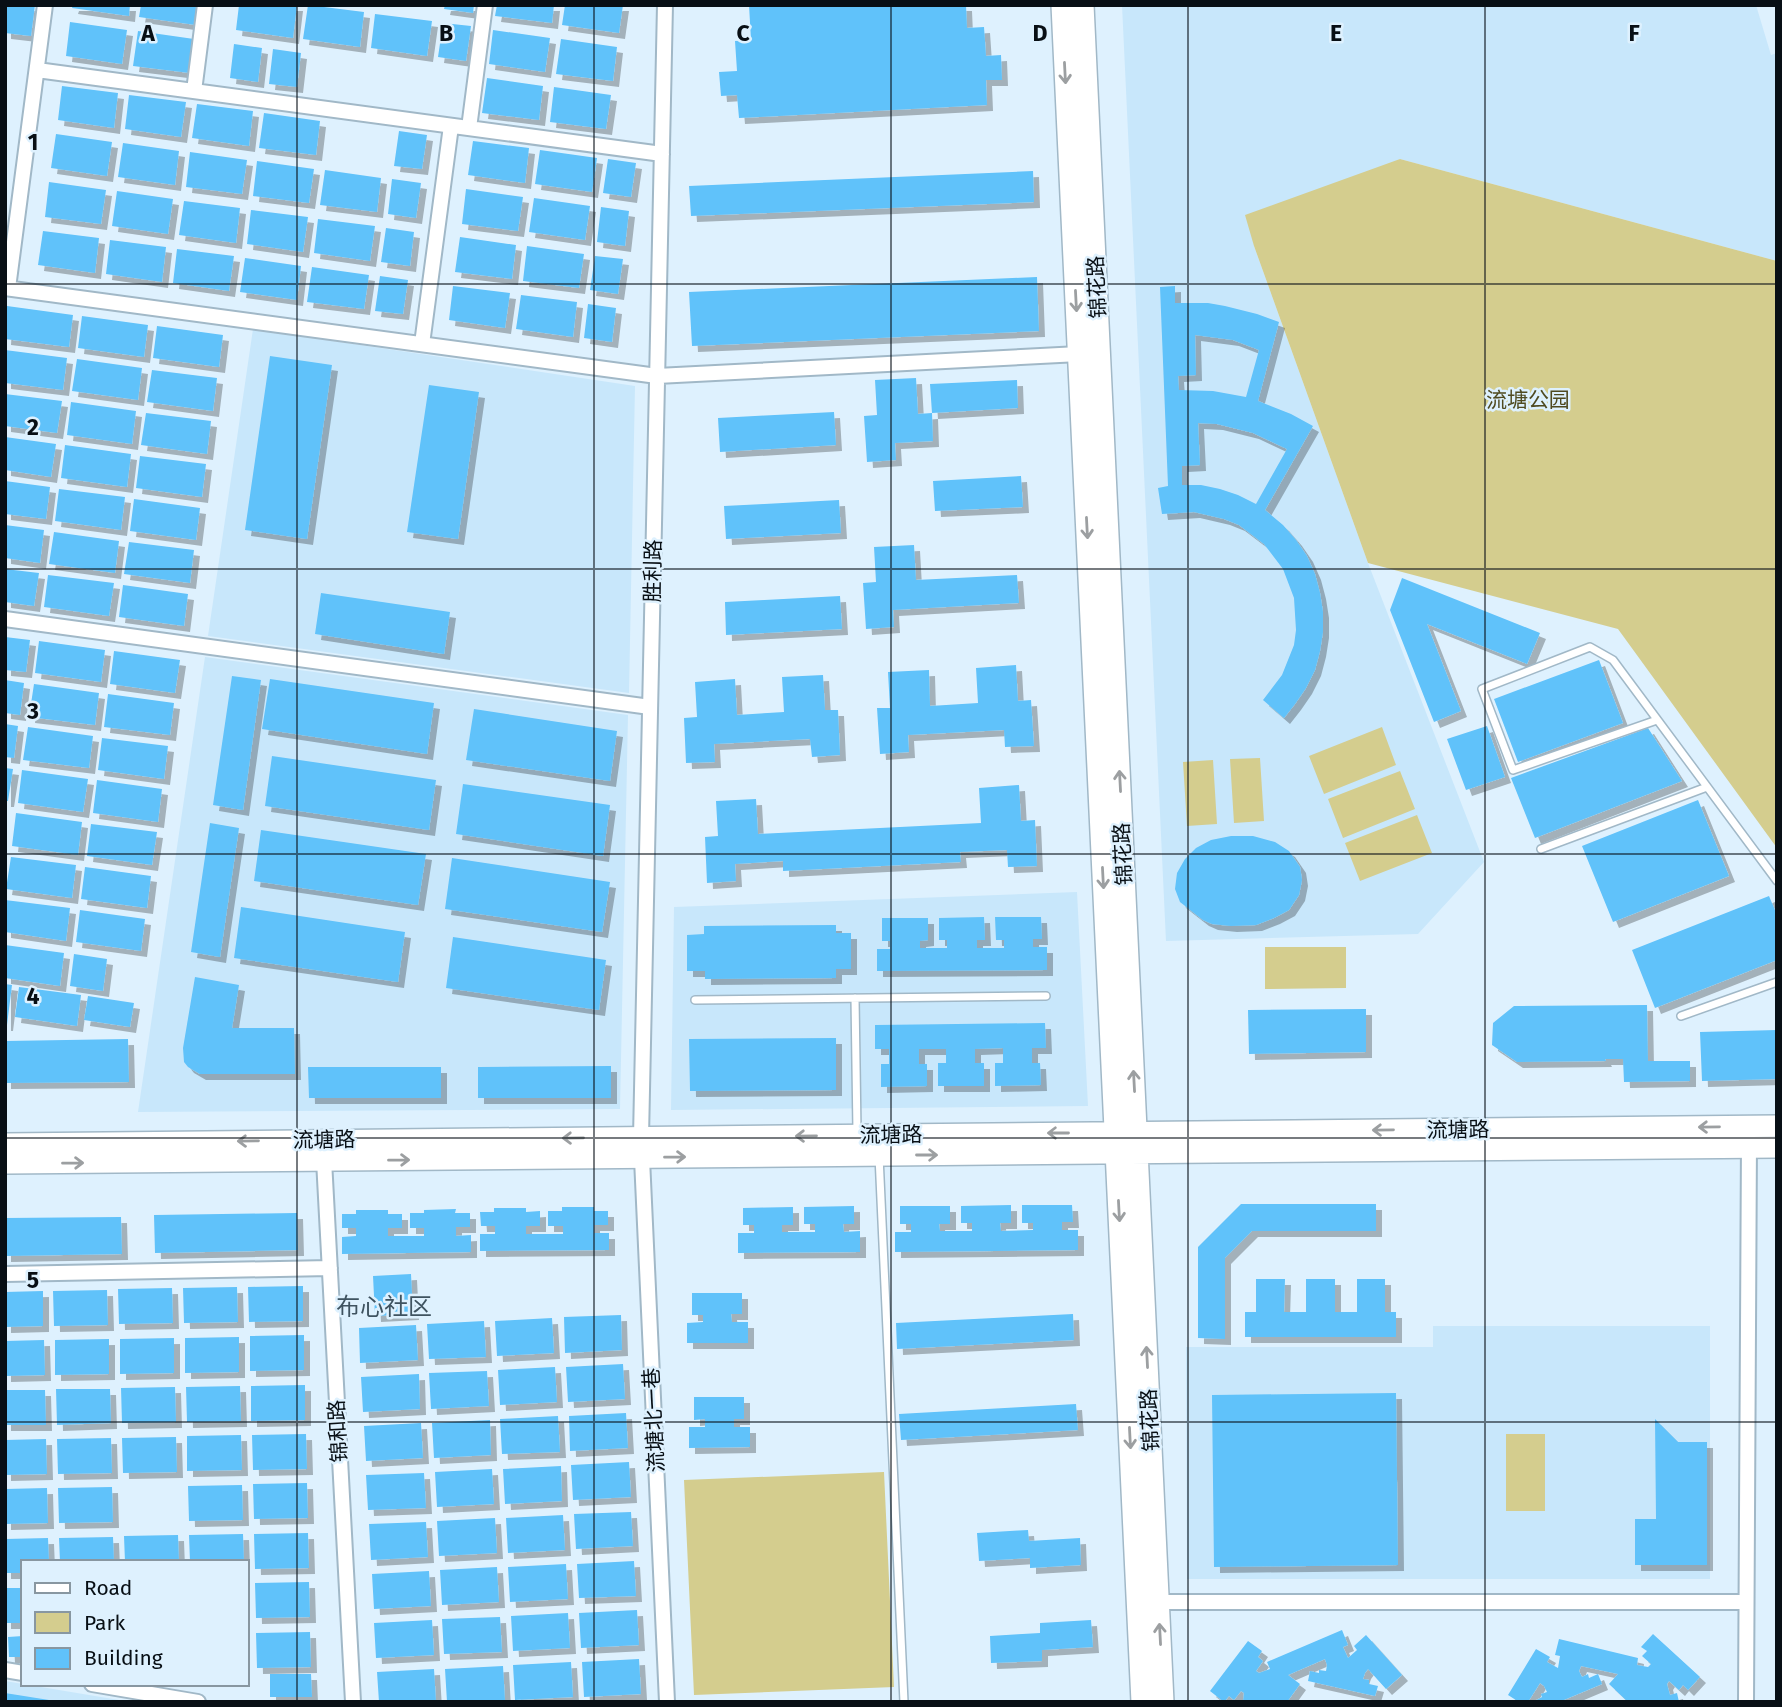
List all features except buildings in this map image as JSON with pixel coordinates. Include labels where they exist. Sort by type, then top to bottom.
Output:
[{"type":"street","points":[[45,5],[6,288],[657,376],[1079,354]]},
{"type":"street","points":[[194,91],[205,5]]},
{"type":"street","points":[[469,128],[485,5]]},
{"type":"street","name":"胜利路","points":[[642,1148],[665,5]]},
{"type":"street","name":"锦花路","points":[[1062,5],[1079,354],[1126,1143]]},
{"type":"street","name":"锦花路","points":[[1083,5],[1126,1143],[1148,1602],[1163,1702]]},
{"type":"street","points":[[37,70],[662,154]]},
{"type":"street","points":[[422,344],[451,126]]},
{"type":"street","points":[[5,619],[650,707]]},
{"type":"street","name":"流塘路","points":[[1749,1137],[1777,1126]]},
{"type":"street","name":"流塘路","points":[[5,1163],[324,1160],[642,1148],[857,1136],[1126,1143],[1749,1137],[1777,1147]]},
{"type":"street","points":[[1746,1702],[1749,1137]]},
{"type":"street","name":"流塘路","points":[[5,1143],[642,1148],[879,1155],[1126,1143]]},
{"type":"street","name":"流塘北一巷","points":[[642,1148],[667,1702]]},
{"type":"street","name":"锦和路","points":[[324,1160],[353,1702]]},
{"type":"street","points":[[5,1274],[330,1268]]},
{"type":"street","points":[[1148,1602],[1746,1602]]},
{"type":"street","name":"锦花路","points":[[1142,1702],[1148,1602]]},
{"type":"street","points":[[104,1686],[198,1702]]},
{"type":"lane","points":[[1657,720],[1513,770],[1482,689],[1590,647],[1613,660],[1777,881]]},
{"type":"lane","points":[[1541,849],[1707,787]]},
{"type":"lane","points":[[1681,1016],[1777,982]]},
{"type":"lane","points":[[695,1000],[1046,996]]},
{"type":"lane","points":[[855,998],[857,1136]]},
{"type":"lane","points":[[879,1155],[904,1702]]},
{"type":"shaded area","points":[[1122,5],[1756,5],[1771,55],[1777,53],[1777,261],[1400,159],[1254,246],[1368,563],[1484,862],[1418,934],[1166,941]]},
{"type":"shaded area","points":[[253,329],[635,386],[629,693],[208,636]]},
{"type":"shaded area","points":[[205,657],[628,715],[620,1109],[138,1112]]},
{"type":"shaded area","points":[[1077,892],[1088,1106],[671,1110],[674,907]]},
{"type":"shaded area","points":[[1433,1326],[1710,1326],[1710,1579],[1187,1579],[1186,1347],[1433,1347]]},
{"type":"shaded area","points":[[5,1681],[21,1684],[21,1686],[131,1702],[5,1702]]},
{"type":"green space","name":"流塘公园","points":[[1400,159],[1777,261],[1777,848],[1618,629],[1368,563],[1245,215]]},
{"type":"green space","points":[[1382,727],[1396,765],[1324,794],[1309,756]]},
{"type":"green space","points":[[1260,758],[1264,821],[1234,823],[1230,759]]},
{"type":"green space","points":[[1213,760],[1217,824],[1187,826],[1183,762]]},
{"type":"green space","points":[[1400,771],[1415,809],[1343,838],[1328,799]]},
{"type":"green space","points":[[1417,815],[1432,853],[1360,881],[1345,843]]},
{"type":"green space","points":[[1265,947],[1346,947],[1346,988],[1265,989]]},
{"type":"green space","points":[[1506,1434],[1545,1434],[1545,1511],[1506,1511]]},
{"type":"green space","points":[[884,1472],[894,1687],[694,1695],[684,1480]]},
{"type":"district","name":"布心社区","points":[[384,1307]]}]
